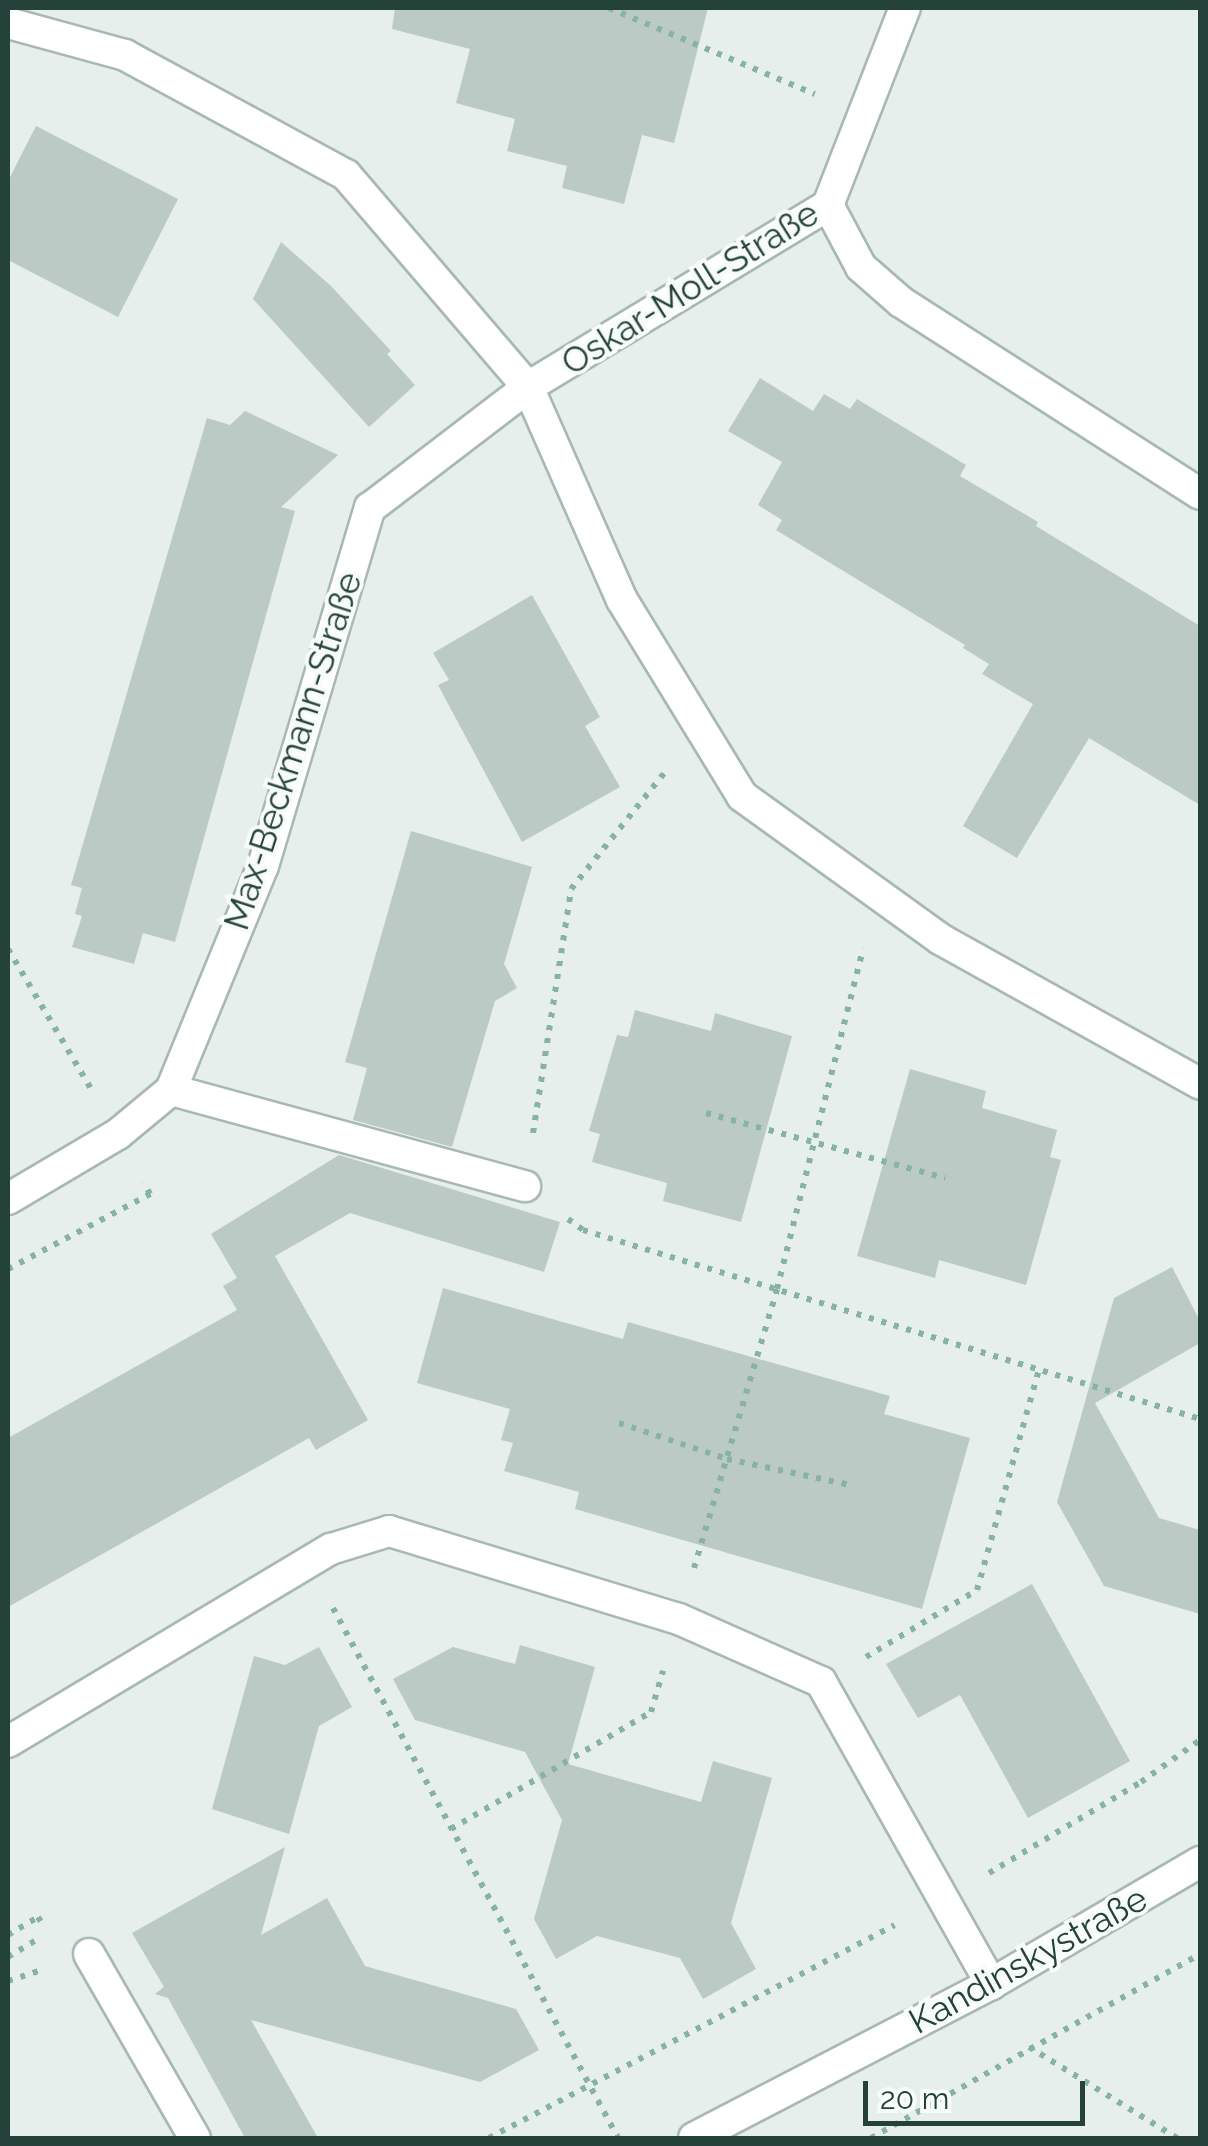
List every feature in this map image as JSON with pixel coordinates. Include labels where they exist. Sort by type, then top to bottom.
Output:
[{"type":"street","name":"Oskar-Moll-Straße","points":[[528,388],[828,205],[905,8]]},
{"type":"street","points":[[8,23],[125,55],[346,174],[528,388],[622,600],[742,796],[940,939],[1200,1084]]},
{"type":"street","points":[[828,205],[860,267],[901,302],[1200,494]]},
{"type":"street","name":"Max-Beckmann-Straße","points":[[8,1199],[108,1140],[171,1090],[264,866],[370,508],[528,388]]},
{"type":"street","points":[[171,1090],[525,1186]]},
{"type":"street","points":[[8,1742],[331,1550],[388,1531],[680,1619],[821,1682],[991,1984]]},
{"type":"street","name":"Kandinskystraße","points":[[694,2138],[991,1984],[1200,1862]]},
{"type":"street","points":[[89,1954],[195,2138]]},
{"type":"path","points":[[609,8],[864,114]]},
{"type":"path","points":[[700,728],[571,889],[525,1186],[583,1230],[1200,1419]]},
{"type":"path","points":[[689,1586],[776,1289],[877,894]]},
{"type":"path","points":[[8,950],[108,1140]]},
{"type":"path","points":[[706,1113],[813,1146],[945,1178]]},
{"type":"path","points":[[856,1662],[978,1590],[1039,1370]]},
{"type":"path","points":[[619,1422],[726,1459],[850,1485]]},
{"type":"path","points":[[309,1563],[618,2138]]},
{"type":"path","points":[[451,1829],[650,1712]]},
{"type":"path","points":[[489,2138],[944,1900],[1141,1782],[1200,1740]]},
{"type":"path","points":[[8,1934],[38,1917],[48,1934],[8,1958]]},
{"type":"path","points":[[870,2138],[1200,1954]]},
{"type":"path","points":[[1029,2047],[1178,2138]]},
{"type":"building","points":[[395,8],[708,8],[674,143],[642,135],[624,204],[562,188],[567,166],[507,151],[515,119],[456,103],[470,49],[392,29]]},
{"type":"building","points":[[36,126],[178,199],[118,317],[8,260],[8,181]]},
{"type":"building","points":[[281,242],[331,286],[391,351],[387,354],[415,385],[369,427],[253,299]]},
{"type":"building","points":[[760,378],[813,411],[824,394],[850,409],[857,399],[966,465],[960,476],[1200,626],[1200,805],[1089,738],[1017,858],[963,826],[1033,704],[982,674],[989,664],[963,648],[965,645],[776,530],[782,520],[758,505],[782,462],[728,431]]},
{"type":"building","points":[[245,411],[338,455],[281,507],[295,511],[175,942],[143,933],[134,964],[72,947],[82,916],[75,914],[82,888],[71,885],[207,418],[230,425]]},
{"type":"building","points":[[532,595],[600,717],[585,726],[620,787],[522,842],[438,685],[449,680],[433,653]]},
{"type":"building","points":[[411,831],[532,867],[504,964],[517,988],[495,1001],[452,1147],[353,1120],[367,1068],[345,1062]]},
{"type":"building","points":[[635,1010],[711,1031],[715,1013],[792,1036],[741,1222],[663,1201],[667,1183],[592,1162],[600,1134],[589,1131],[617,1035],[628,1037]]},
{"type":"building","points":[[910,1069],[986,1091],[982,1108],[1057,1130],[1050,1157],[1061,1160],[1026,1285],[939,1260],[935,1278],[857,1256]]},
{"type":"building","points":[[339,1155],[560,1222],[544,1272],[350,1213],[275,1256],[368,1420],[316,1450],[309,1438],[8,1607],[8,1438],[237,1310],[223,1286],[237,1278],[211,1234]]},
{"type":"building","points":[[1172,1267],[1200,1321],[1200,1343],[1095,1403],[1159,1518],[1200,1530],[1200,1614],[1104,1586],[1057,1502],[1114,1298]]},
{"type":"building","points":[[443,1288],[623,1339],[628,1322],[890,1396],[884,1414],[970,1438],[922,1609],[575,1509],[579,1492],[504,1471],[513,1443],[501,1440],[510,1409],[417,1383]]},
{"type":"building","points":[[1032,1584],[1130,1761],[1028,1818],[960,1695],[918,1718],[886,1664]]},
{"type":"building","points":[[520,1645],[595,1667],[568,1764],[701,1802],[713,1761],[772,1778],[731,1923],[756,1969],[703,1999],[680,1958],[597,1936],[556,1959],[534,1919],[562,1820],[525,1752],[415,1720],[393,1679],[453,1647],[515,1664]]},
{"type":"building","points":[[319,1647],[352,1707],[319,1726],[289,1834],[212,1809],[254,1656],[285,1665]]},
{"type":"building","points":[[285,1847],[261,1935],[327,1898],[365,1966],[516,2009],[539,2050],[480,2082],[251,2020],[318,2138],[245,2138],[168,1998],[155,1994],[164,1987],[132,1933]]}]
